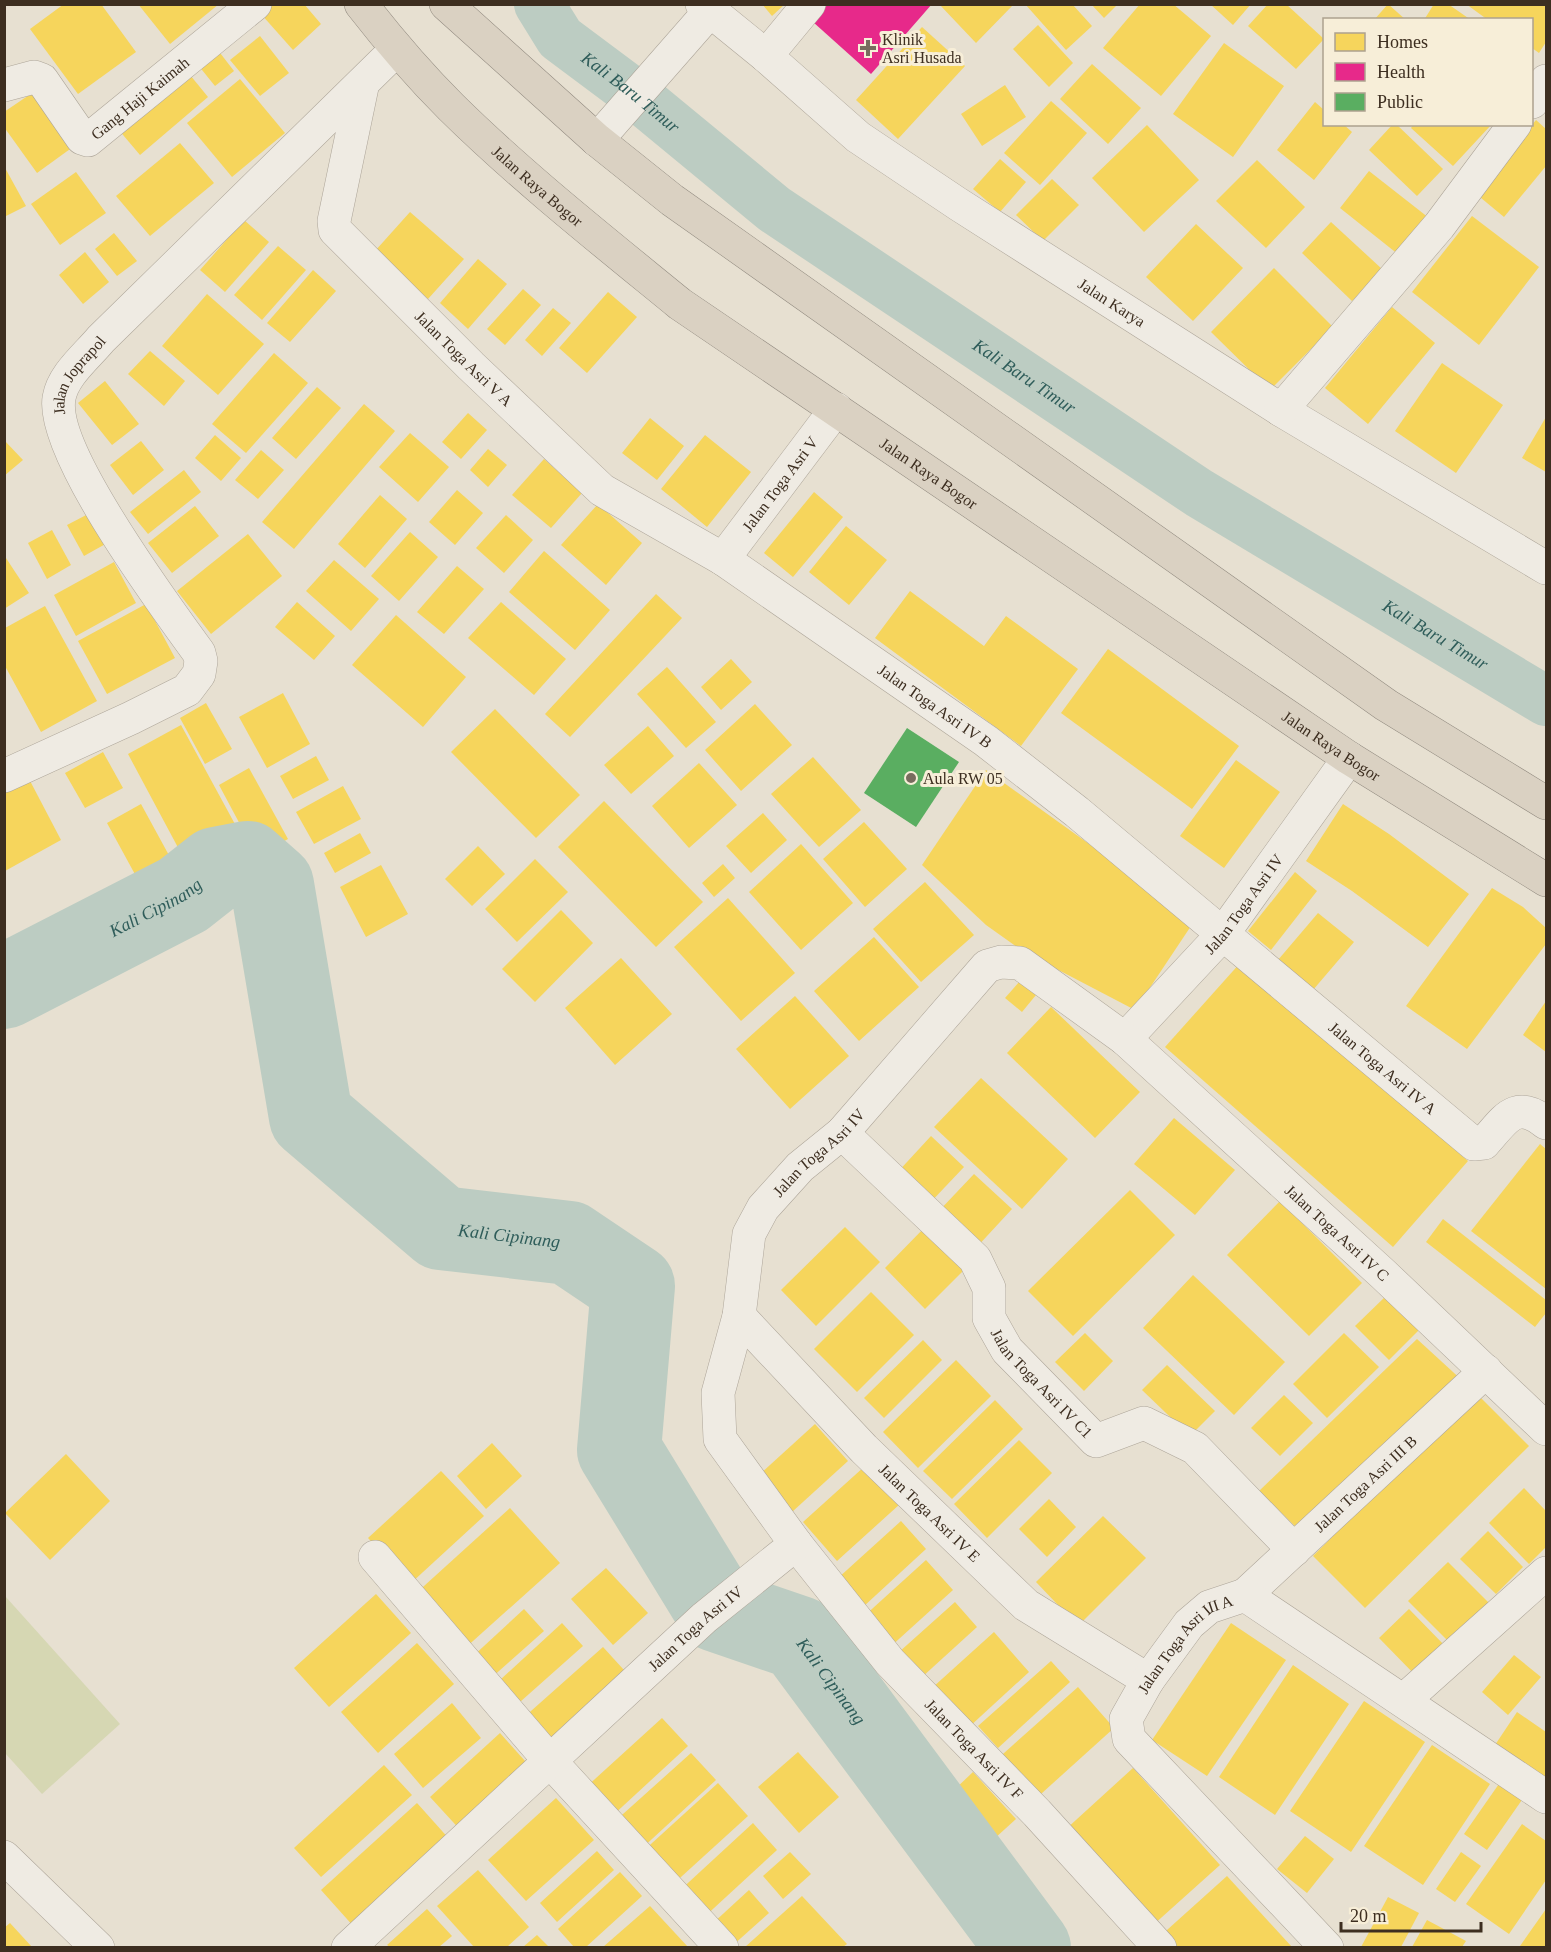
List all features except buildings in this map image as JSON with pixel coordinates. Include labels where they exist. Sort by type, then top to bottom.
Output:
[{"type":"highway","name":"Jalan Raya Bogor","points":[[361,4],[397,50],[452,108],[610,247],[680,304],[1349,758],[1546,880]]},
{"type":"highway","points":[[446,4],[604,132],[672,201],[1386,705],[1546,803]]},
{"type":"street","name":"Gang Haji Kaimah","points":[[4,85],[34,77],[42,80],[82,138],[88,140],[255,4]]},
{"type":"street","points":[[766,56],[808,4]]},
{"type":"street","points":[[604,132],[659,70],[706,8]]},
{"type":"street","name":"Jalan Karya","points":[[706,8],[766,56],[858,137],[958,204],[1281,410],[1546,568]]},
{"type":"street","name":"Jalan Joprapol","points":[[4,776],[187,690],[196,681],[200,668],[199,653],[147,579],[69,451],[60,425],[58,402],[62,386],[109,331],[362,87],[397,50]]},
{"type":"street","points":[[1533,100],[1546,81]]},
{"type":"street","name":"Jalan Toga Asri V A","points":[[362,87],[334,221],[337,234],[471,366],[602,490],[723,559]]},
{"type":"street","points":[[1281,410],[1439,226],[1514,126]]},
{"type":"street","name":"Jalan Toga Asri V","points":[[723,559],[836,409]]},
{"type":"street","name":"Jalan Toga Asri IV B","points":[[723,559],[986,741],[1077,812],[1222,935]]},
{"type":"street","name":"Jalan Toga Asri IV","points":[[348,1947],[704,1618],[795,1544],[720,1439],[718,1394],[739,1316],[746,1247],[756,1219],[800,1167],[842,1133],[987,966],[1001,962],[1020,963],[1125,1039],[1222,935],[1349,758]]},
{"type":"street","name":"Jalan Toga Asri IV A","points":[[1222,935],[1474,1144],[1484,1143],[1510,1114],[1518,1111],[1535,1114],[1546,1123]]},
{"type":"street","name":"Jalan Toga Asri IV C","points":[[1125,1039],[1546,1429]]},
{"type":"street","name":"Jalan Toga Asri IV C1","points":[[842,1133],[975,1259],[989,1288],[989,1318],[1007,1350],[1096,1441],[1144,1423],[1195,1449],[1294,1550]]},
{"type":"street","name":"Jalan Toga Asri IV E","points":[[739,1316],[864,1449],[1026,1605],[1148,1680]]},
{"type":"street","name":"Jalan Toga Asri III B","points":[[1245,1595],[1486,1371]]},
{"type":"street","name":"Jalan Toga Asri IV F","points":[[795,1544],[890,1662],[1037,1813],[1160,1947]]},
{"type":"street","points":[[375,1557],[550,1761],[722,1947]]},
{"type":"street","points":[[1404,1700],[1546,1573]]},
{"type":"street","name":"Jalan Toga Asri III A","points":[[1327,1947],[1129,1739],[1125,1719],[1148,1680],[1199,1613],[1245,1595],[1546,1797]]},
{"type":"street","points":[[4,1857],[98,1947]]},
{"type":"green space","points":[[5,1596],[120,1724],[42,1794],[5,1753]]},
{"type":"waterway","name":"Kali Baru Timur","points":[[539,4],[560,38],[631,91],[774,209],[1199,493],[1546,701]]},
{"type":"waterway","name":"Kali Cipinang","points":[[4,987],[183,895],[216,869],[247,863],[272,885],[311,1117],[441,1228],[569,1243],[633,1286],[619,1450],[717,1610],[799,1638],[1029,1948]]},
{"type":"place","name":"Klinik Asri Husada","points":[[868,48]]},
{"type":"place","name":"Aula RW 05","points":[[911,778]]}]
